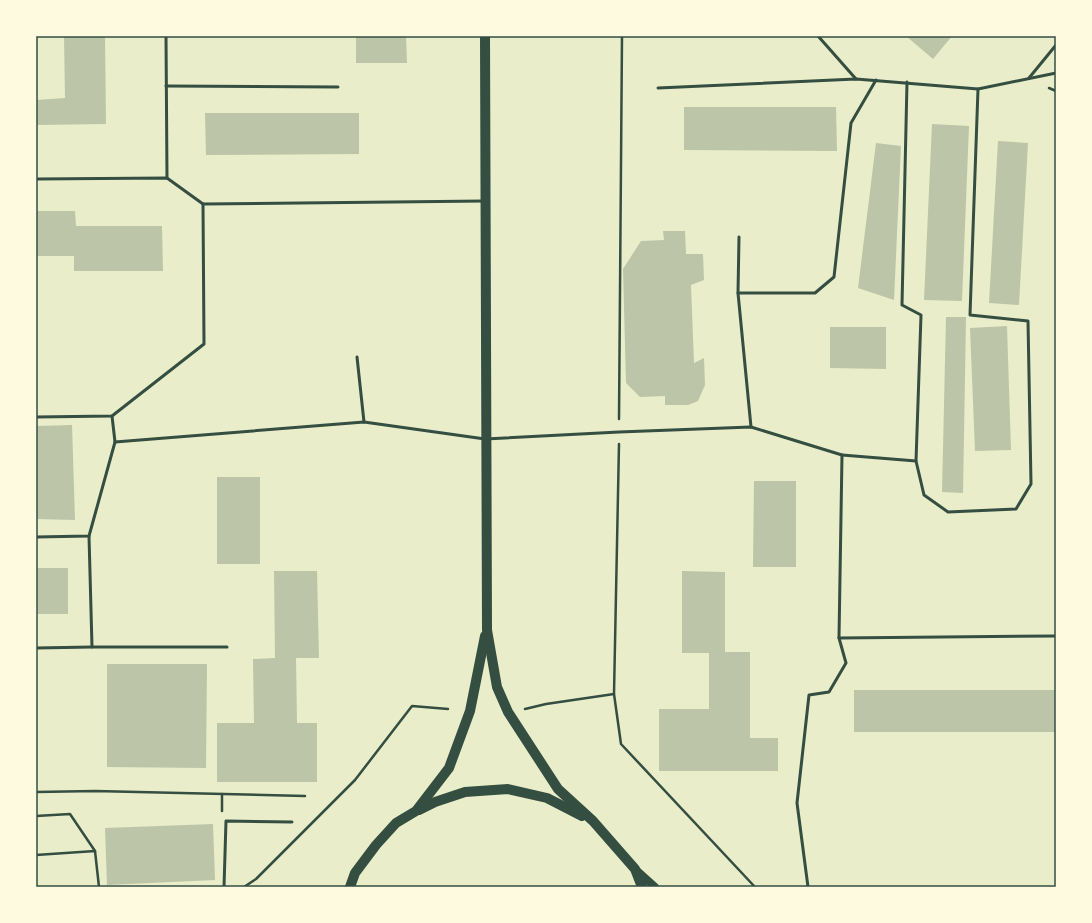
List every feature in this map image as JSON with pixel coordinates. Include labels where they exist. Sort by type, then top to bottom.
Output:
[{"type":"main road","points":[[485,36],[485,439],[487,630],[497,687],[508,712],[558,789],[592,822],[635,869],[655,887]]},
{"type":"main road","points":[[416,811],[449,768],[470,711],[487,630]]},
{"type":"main road","points":[[350,887],[355,874],[376,845],[396,824],[416,811],[435,802],[465,792],[508,789],[547,798],[592,822]]},
{"type":"main road","points":[[635,869],[642,887]]},
{"type":"lane","points":[[166,36],[168,178]]},
{"type":"lane","points":[[818,36],[856,79]]},
{"type":"lane","points":[[1029,78],[1056,45]]},
{"type":"lane","points":[[658,88],[856,79],[978,89],[1056,73]]},
{"type":"lane","points":[[738,293],[816,293],[834,277],[852,123],[876,80]]},
{"type":"lane","points":[[907,82],[902,305],[921,315],[916,461],[924,495],[948,512],[1016,509],[1031,484],[1028,321],[970,315],[978,89]]},
{"type":"lane","points":[[166,86],[338,88]]},
{"type":"lane","points":[[36,179],[168,178],[203,204],[485,201]]},
{"type":"lane","points":[[36,418],[112,416],[204,344],[203,204]]},
{"type":"lane","points":[[739,237],[738,293],[751,427]]},
{"type":"lane","points":[[356,357],[364,422]]},
{"type":"lane","points":[[92,647],[89,536],[115,442],[112,416]]},
{"type":"lane","points":[[115,442],[364,422],[485,439],[751,427],[842,455],[916,461]]},
{"type":"lane","points":[[808,887],[797,803],[809,695],[829,692],[846,663],[839,638],[842,455]]},
{"type":"lane","points":[[36,537],[89,536]]},
{"type":"lane","points":[[839,638],[1056,636]]},
{"type":"lane","points":[[36,648],[227,647]]},
{"type":"lane","points":[[224,887],[226,821],[292,822]]},
{"type":"path","points":[[622,36],[619,432],[614,694],[621,744],[755,887]]},
{"type":"path","points":[[508,712],[546,704],[614,694]]},
{"type":"path","points":[[244,887],[256,878],[355,780],[412,706],[448,709]]},
{"type":"path","points":[[36,792],[95,791],[305,796]]},
{"type":"path","points":[[36,816],[70,814],[95,851],[99,887]]},
{"type":"path","points":[[36,855],[95,851]]},
{"type":"building","points":[[64,36],[105,36],[106,124],[36,125],[36,100],[65,98]]},
{"type":"building","points":[[356,36],[406,36],[407,63],[356,63]]},
{"type":"building","points":[[906,36],[952,36],[933,59]]},
{"type":"building","points":[[684,107],[836,107],[837,151],[684,150]]},
{"type":"building","points":[[205,113],[359,113],[359,154],[206,155]]},
{"type":"building","points":[[932,124],[969,126],[962,301],[924,300]]},
{"type":"building","points":[[998,141],[1028,143],[1019,305],[989,303]]},
{"type":"building","points":[[876,143],[901,146],[894,300],[858,288]]},
{"type":"building","points":[[36,211],[75,211],[76,226],[162,226],[163,271],[74,271],[74,256],[36,256]]},
{"type":"building","points":[[663,231],[685,231],[686,254],[703,254],[704,280],[691,285],[694,363],[704,358],[705,385],[698,401],[688,405],[665,405],[665,396],[640,397],[626,383],[623,269],[641,241],[664,240]]},
{"type":"building","points":[[946,317],[966,317],[963,493],[942,492]]},
{"type":"building","points":[[1007,326],[1011,450],[975,451],[970,328]]},
{"type":"building","points":[[830,327],[886,327],[886,369],[830,368]]},
{"type":"building","points":[[72,425],[75,520],[36,519],[36,426]]},
{"type":"building","points":[[217,477],[260,477],[260,564],[217,564]]},
{"type":"building","points":[[754,481],[796,481],[796,567],[753,567]]},
{"type":"building","points":[[36,568],[68,568],[68,614],[36,614]]},
{"type":"building","points":[[274,571],[317,571],[319,658],[296,658],[297,723],[317,723],[317,782],[217,782],[217,723],[254,723],[253,659],[275,658]]},
{"type":"building","points":[[682,571],[725,572],[725,652],[750,652],[750,738],[778,738],[778,771],[659,771],[659,709],[709,709],[709,653],[682,653]]},
{"type":"building","points":[[107,664],[207,664],[206,768],[107,767]]},
{"type":"building","points":[[854,690],[1056,690],[1056,732],[854,732]]},
{"type":"building","points":[[213,824],[215,880],[107,885],[105,828]]}]
